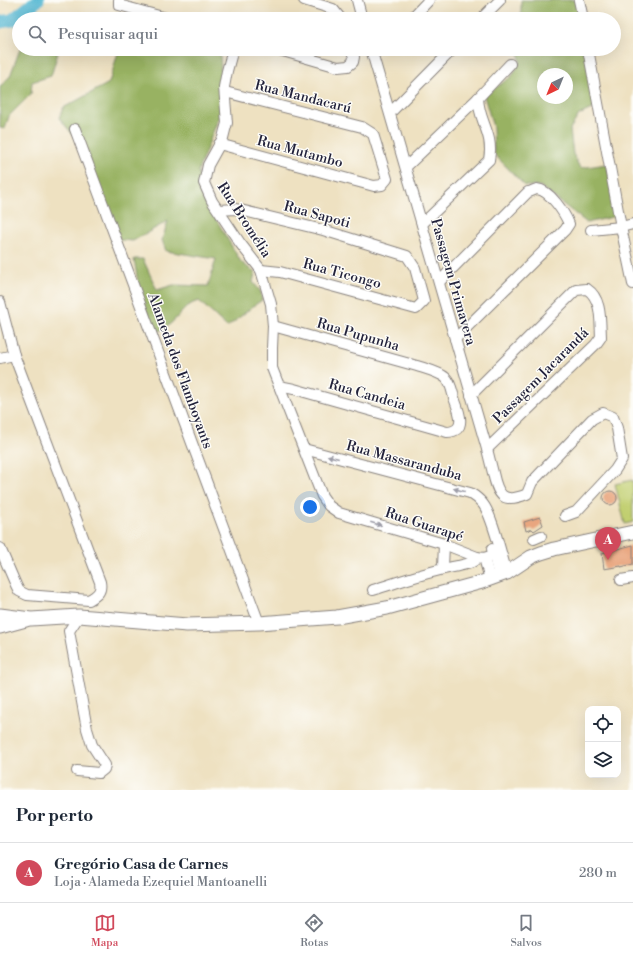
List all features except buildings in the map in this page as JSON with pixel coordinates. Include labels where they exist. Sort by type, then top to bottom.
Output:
[{"type":"main road","points":[[0,627],[31,619],[79,616],[187,625],[259,623],[337,616],[387,608],[498,576],[531,557],[558,548],[633,532]]},
{"type":"main road","points":[[531,557],[539,540],[558,548]]},
{"type":"main road","points":[[0,615],[31,619]]},
{"type":"street","points":[[304,0],[333,9],[335,12]]},
{"type":"street","points":[[357,0],[360,12]]},
{"type":"street","points":[[418,12],[429,0]]},
{"type":"street","points":[[488,12],[500,0]]},
{"type":"street","points":[[579,0],[582,12]]},
{"type":"street","points":[[119,2],[149,12]]},
{"type":"street","name":"Rua Bromélia","points":[[231,56],[227,71],[225,92],[227,123],[223,138],[208,165],[204,182],[212,202],[260,270],[271,304],[273,326],[272,368],[322,496],[329,506],[339,513]]},
{"type":"street","points":[[300,56],[338,67],[348,66],[353,62],[354,56]]},
{"type":"street","name":"Passagem Primavera","points":[[376,56],[390,113],[487,449],[497,490],[506,498],[519,497],[527,494],[532,482],[592,419],[603,412],[613,418],[617,428],[622,459],[615,470],[576,512],[565,516]]},
{"type":"street","points":[[390,113],[446,56]]},
{"type":"street","points":[[589,56],[633,284]]},
{"type":"street","points":[[406,167],[478,98],[510,64]]},
{"type":"street","name":"Rua Mandacarú","points":[[225,92],[362,127],[373,134],[387,178],[382,185],[374,186]]},
{"type":"street","points":[[422,224],[489,160],[491,149],[490,138],[479,108],[478,98]]},
{"type":"street","name":"Alameda dos Flamboyants","points":[[75,130],[259,623]]},
{"type":"street","name":"Rua Mutambo","points":[[219,144],[374,186]]},
{"type":"street","points":[[439,282],[528,192],[537,189],[544,191],[564,213],[569,224],[566,230],[455,339]]},
{"type":"street","name":"Rua Sapoti","points":[[219,210],[236,209],[323,230],[407,256],[415,268],[424,297],[424,301],[416,309]]},
{"type":"street","points":[[591,230],[621,227],[633,224]]},
{"type":"street","name":"Rua Ticongo","points":[[260,270],[280,272],[416,309]]},
{"type":"street","name":"Passagem Jacarandá","points":[[471,395],[576,290],[587,289],[593,293],[598,301],[600,315],[601,337],[599,340],[487,449]]},
{"type":"street","points":[[0,302],[14,355],[98,576],[101,587],[100,592],[89,600],[24,594],[19,591],[0,548]]},
{"type":"street","name":"Rua Pupunha","points":[[273,326],[417,366],[436,372],[445,377],[449,383],[460,413],[460,424],[457,429],[454,432],[447,432]]},
{"type":"street","points":[[0,358],[14,355]]},
{"type":"street","name":"Rua Candeia","points":[[279,386],[315,394],[447,432]]},
{"type":"street","name":"Rua Massaranduba","points":[[304,449],[470,493],[483,504],[488,513],[495,535],[489,556]]},
{"type":"street","name":"Rua Guarapé","points":[[339,513],[489,556]]},
{"type":"street","points":[[443,568],[444,544]]},
{"type":"street","points":[[373,590],[443,568],[474,562],[489,556]]},
{"type":"street","points":[[489,556],[498,576]]},
{"type":"street","points":[[489,556],[498,576]]},
{"type":"street","points":[[621,580],[633,578]]},
{"type":"street","points":[[77,771],[99,773],[104,769],[105,765],[92,745],[87,729],[71,646],[70,630],[79,616]]},
{"type":"green space","points":[[521,0],[576,0],[579,12],[521,12]]},
{"type":"green space","points":[[17,56],[57,56],[51,76],[32,82],[31,94],[9,116],[5,129],[0,128],[0,87],[10,76]]},
{"type":"green space","points":[[117,56],[220,56],[222,109],[198,171],[202,188],[213,214],[241,262],[255,273],[253,282],[261,292],[262,300],[227,327],[199,301],[183,310],[169,325],[156,332],[141,300],[134,259],[143,259],[157,290],[173,285],[208,286],[216,259],[166,251],[162,240],[168,221],[133,241],[120,240],[84,148],[59,118],[63,108],[109,83]]},
{"type":"green space","points":[[520,56],[587,56],[596,107],[579,115],[570,129],[573,154],[580,168],[607,164],[616,216],[587,223],[540,186],[525,186],[494,154],[493,127],[484,96],[512,76],[520,62]]},
{"type":"green space","points":[[632,480],[633,522],[625,524],[615,484]]},
{"type":"waterway","points":[[22,12],[38,0]]},
{"type":"waterway","points":[[0,22],[12,20]]},
{"type":"place","name":"Gregório Casa de Carnes","points":[[608,560]]}]
